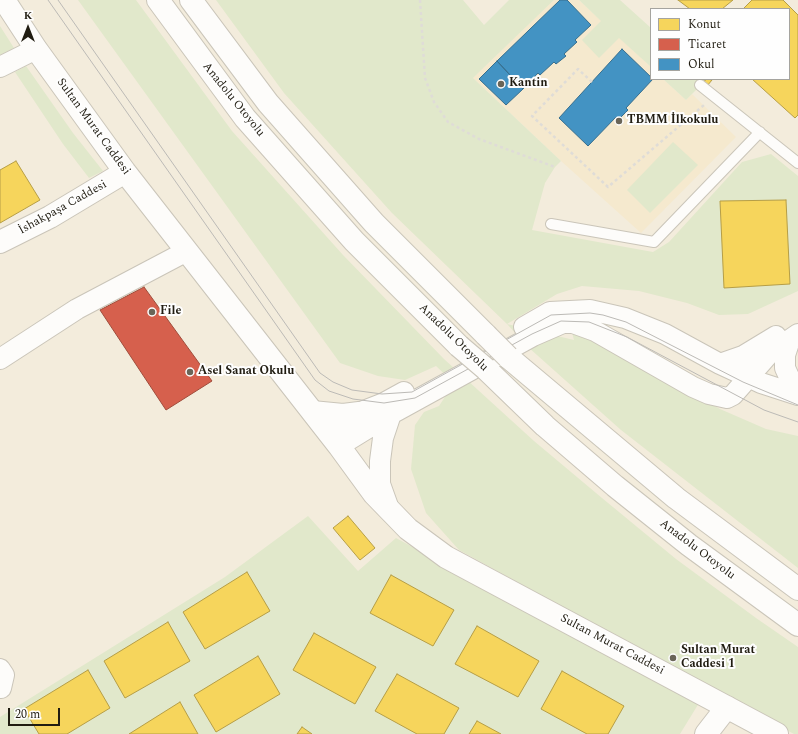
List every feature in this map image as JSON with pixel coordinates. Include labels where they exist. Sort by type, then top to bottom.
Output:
[{"type":"main road","name":"Sultan Murat Caddesi","points":[[4,0],[36,49],[125,172],[335,440],[374,494],[408,529],[446,557],[777,734]]},
{"type":"main road","name":"Anadolu Otoyolu","points":[[158,0],[193,50],[250,124],[354,241],[459,346],[545,426],[614,486],[689,545],[798,625]]},
{"type":"main road","name":"Anadolu Otoyolu","points":[[191,0],[268,103],[374,223],[508,357],[676,498],[798,589]]},
{"type":"main road","name":"İshakpaşa Caddesi","points":[[0,242],[50,218],[125,172]]},
{"type":"main road","points":[[706,734],[727,707]]},
{"type":"street","points":[[0,67],[36,49]]},
{"type":"street","points":[[0,359],[77,309],[187,251]]},
{"type":"street","points":[[335,440],[344,421],[361,412],[384,403],[550,312],[590,310],[625,318],[664,334],[720,364],[798,395]]},
{"type":"street","points":[[720,364],[743,356],[798,322]]},
{"type":"street","points":[[335,440],[391,414],[533,336],[563,323],[573,323],[595,330],[678,379],[717,397],[727,398],[733,395],[748,376],[769,354],[794,337]]},
{"type":"street","points":[[794,337],[785,355],[785,368],[791,381],[798,389]]},
{"type":"street","points":[[312,411],[343,414],[361,412]]},
{"type":"street","points":[[389,510],[380,484],[380,461],[383,438],[391,414]]},
{"type":"lane","points":[[700,85],[798,163]]},
{"type":"lane","points":[[551,224],[654,242],[760,132]]},
{"type":"path","points":[[420,0],[426,78],[434,102],[448,122],[479,139],[555,167]]},
{"type":"path","points":[[592,82],[578,69],[532,116],[608,187],[714,96]]},
{"type":"shaded area","name":"TBMM İlkokulu","points":[[554,0],[579,0],[650,66],[650,80],[664,80],[686,100],[692,94],[736,137],[641,233],[561,161],[473,78]]},
{"type":"green space","points":[[78,0],[136,0],[232,131],[343,255],[444,359],[534,441],[676,559],[798,647],[798,734],[794,734],[459,550],[426,513],[411,469],[415,425],[424,412],[439,406],[454,383],[436,366],[405,380],[378,376],[340,363]]},
{"type":"green space","points":[[216,0],[463,0],[484,25],[509,0],[554,0],[473,78],[561,161],[555,167],[545,183],[532,230],[653,252],[669,242],[742,162],[771,154],[798,176],[798,291],[748,314],[719,315],[687,303],[639,291],[582,286],[557,294],[507,324],[392,213],[284,93]]},
{"type":"green space","points":[[579,0],[620,0],[650,27],[650,66],[619,38],[599,58],[582,40],[601,21]]},
{"type":"green space","points":[[0,26],[14,48],[0,55]]},
{"type":"green space","points":[[26,66],[73,133],[103,171],[89,178],[63,144],[15,72]]},
{"type":"green space","points":[[664,80],[706,80],[686,100]]},
{"type":"green space","points":[[673,142],[698,165],[650,213],[627,190]]},
{"type":"green space","points":[[507,324],[574,340],[571,328],[720,409],[766,429],[798,436],[798,568],[621,430],[528,347]]},
{"type":"green space","points":[[308,516],[358,571],[396,538],[699,703],[680,734],[0,734],[0,717],[225,577]]},
{"type":"building: Konut","points":[[678,0],[733,0],[723,8],[689,8]]},
{"type":"building: Konut","points":[[752,0],[783,0],[798,15],[798,115],[795,118],[753,80],[790,80],[790,8],[744,8]]},
{"type":"building: Konut","points":[[706,80],[712,80],[707,86],[703,82]]},
{"type":"building: Konut","points":[[16,161],[40,200],[0,223],[0,170]]},
{"type":"building: Konut","points":[[786,200],[790,284],[724,288],[720,201]]},
{"type":"building: Konut","points":[[348,516],[375,548],[360,560],[333,528]]},
{"type":"building: Konut","points":[[247,572],[270,611],[205,649],[183,612]]},
{"type":"building: Konut","points":[[391,575],[454,610],[433,646],[370,613]]},
{"type":"building: Konut","points":[[168,622],[190,661],[125,698],[104,661]]},
{"type":"building: Konut","points":[[477,626],[539,661],[518,697],[455,664]]},
{"type":"building: Konut","points":[[314,633],[376,667],[355,704],[293,670]]},
{"type":"building: Konut","points":[[258,656],[280,694],[216,732],[194,695]]},
{"type":"building: Konut","points":[[88,670],[110,708],[67,734],[39,734],[24,709]]},
{"type":"building: Konut","points":[[562,671],[624,706],[608,734],[587,734],[541,709]]},
{"type":"building: Konut","points":[[397,674],[459,708],[444,734],[417,734],[375,711]]},
{"type":"building: Konut","points":[[180,702],[198,734],[129,734]]},
{"type":"building: Konut","points":[[477,721],[501,734],[469,734]]},
{"type":"building: Konut","points":[[302,727],[312,734],[297,734]]},
{"type":"building: Ticaret","points":[[144,287],[212,381],[166,410],[100,310]]},
{"type":"building: Okul","points":[[560,0],[567,0],[591,25],[575,40],[577,42],[564,54],[566,56],[556,64],[554,62],[540,75],[538,73],[523,89],[497,61]]},
{"type":"building: Okul","points":[[622,49],[650,76],[650,80],[652,80],[626,108],[628,110],[618,120],[616,117],[588,146],[559,118]]},
{"type":"building: Okul","name":"Kantin","points":[[497,61],[523,89],[506,105],[479,79]]},
{"type":"tram line","points":[[48,0],[315,380],[329,391],[353,399],[384,403],[415,398],[532,334],[561,321],[589,322],[627,337],[764,410],[798,422]]},
{"type":"tram line","points":[[58,0],[320,373],[333,382],[352,390],[382,394],[412,392],[551,315],[590,313],[603,315],[626,322],[743,382],[798,405]]},
{"type":"place","name":"Kantin","points":[[501,84]]},
{"type":"place","name":"TBMM İlkokulu","points":[[619,121]]},
{"type":"place","name":"File","points":[[152,312]]},
{"type":"place","name":"Asel Sanat Okulu","points":[[190,372]]},
{"type":"place","name":"Sultan Murat Caddesi 1","points":[[673,658]]}]
